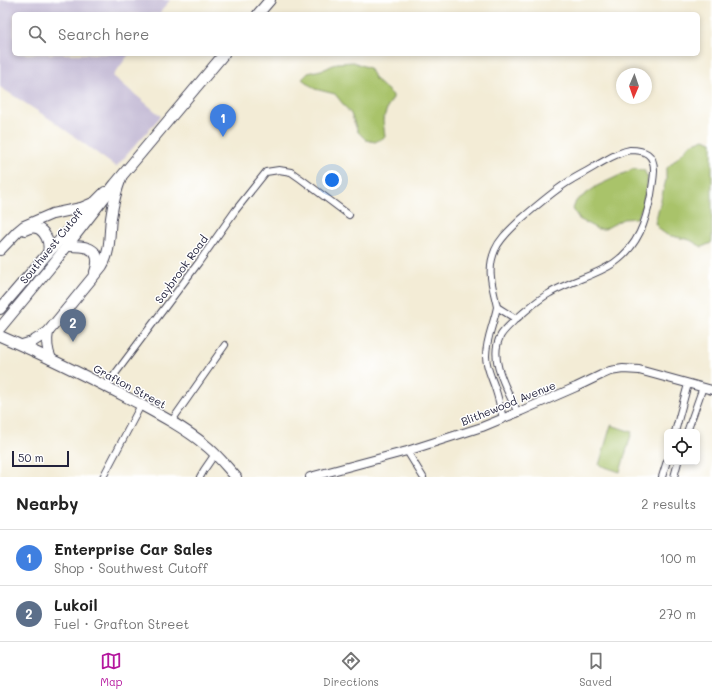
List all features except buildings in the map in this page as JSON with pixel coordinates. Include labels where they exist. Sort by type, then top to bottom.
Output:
[{"type":"main road","points":[[260,12],[270,0]]},
{"type":"main road","name":"Southwest Cutoff","points":[[0,328],[121,178],[222,56]]},
{"type":"main road","points":[[18,344],[32,342],[48,332],[106,260],[113,207],[116,191],[121,178]]},
{"type":"main road","name":"Southwest Cutoff","points":[[0,309],[48,253],[95,202],[121,178]]},
{"type":"main road","points":[[0,250],[24,226],[52,214],[81,208],[95,202]]},
{"type":"main road","points":[[0,256],[20,233],[32,227],[36,228],[46,236],[49,243],[48,253]]},
{"type":"main road","points":[[67,246],[80,246],[93,251],[97,258],[94,275]]},
{"type":"main road","points":[[48,332],[47,344],[51,359]]},
{"type":"main road","name":"Grafton Street","points":[[0,336],[106,386],[171,422],[205,445],[236,477]]},
{"type":"street","points":[[503,419],[486,356],[497,307],[491,284],[490,273],[495,249],[508,231],[536,206],[568,182],[624,151],[642,150],[650,155],[653,162],[654,172],[649,205],[641,231],[631,246],[613,263],[550,293],[516,319],[501,336],[498,343],[497,361],[502,379],[518,413]]},
{"type":"street","name":"Saybrook Road","points":[[106,386],[199,262],[235,211],[266,172],[284,170],[291,172],[349,215]]},
{"type":"street","points":[[497,307],[516,319]]},
{"type":"street","points":[[171,422],[226,345]]},
{"type":"street","name":"Blithewood Avenue","points":[[310,477],[407,451],[482,427],[576,388],[601,375],[617,370],[639,370],[712,390]]},
{"type":"street","points":[[676,429],[688,384]]},
{"type":"street","points":[[688,429],[703,388]]},
{"type":"street","points":[[103,477],[141,406]]},
{"type":"street","points":[[407,451],[423,477]]},
{"type":"street","points":[[200,477],[215,454]]},
{"type":"street","points":[[662,477],[666,465]]},
{"type":"street","points":[[674,477],[677,465]]},
{"type":"shaded area","points":[[0,0],[170,0],[161,12],[12,12],[12,56],[128,56],[113,76],[161,116],[116,167],[53,121],[0,87]]},
{"type":"green space","points":[[353,62],[369,68],[375,79],[393,95],[383,120],[385,137],[375,142],[366,140],[358,132],[351,114],[335,94],[315,89],[302,79],[308,73],[325,69],[337,63]]},
{"type":"green space","points":[[704,139],[712,142],[712,240],[711,243],[702,247],[690,240],[667,235],[660,230],[655,223],[666,180],[666,169],[691,144]]},
{"type":"green space","points":[[633,169],[644,170],[648,178],[642,208],[637,218],[623,219],[605,229],[597,229],[579,219],[573,209],[576,201],[597,186]]},
{"type":"green space","points":[[611,425],[632,432],[620,472],[599,465]]},
{"type":"place","name":"Enterprise Car Sales","points":[[223,137]]},
{"type":"place","name":"Lukoil","points":[[73,342]]}]
